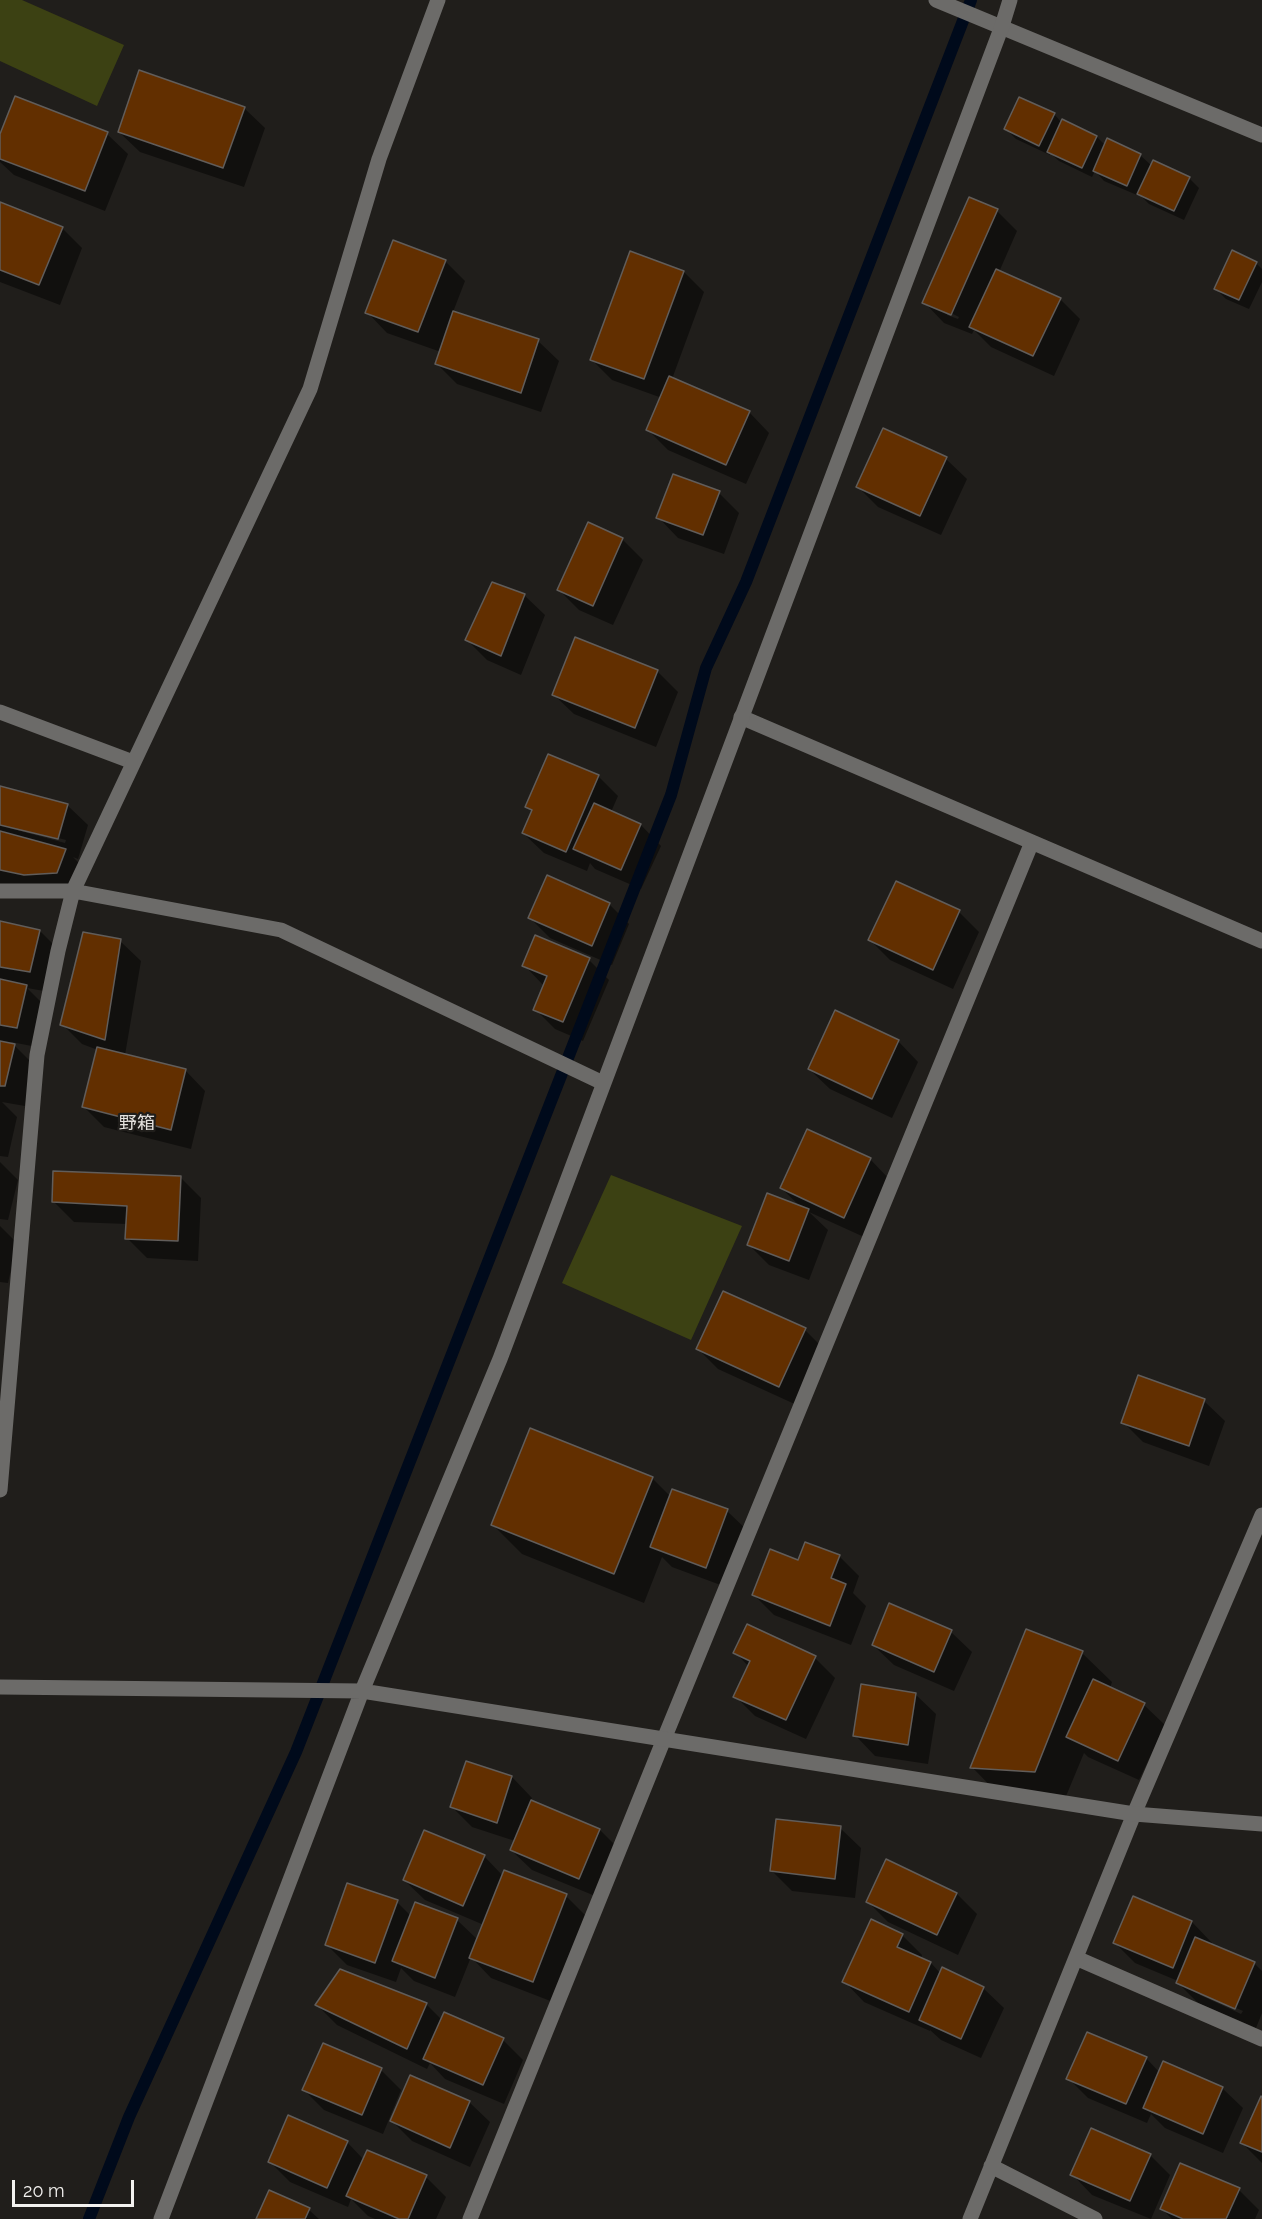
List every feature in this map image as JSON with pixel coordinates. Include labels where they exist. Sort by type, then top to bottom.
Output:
[{"type":"street","points":[[0,1490],[37,1055],[73,891],[310,389],[379,159],[438,0]]},
{"type":"street","points":[[936,0],[1262,135]]},
{"type":"street","points":[[161,2219],[362,1691],[500,1359],[1010,0]]},
{"type":"street","points":[[0,712],[133,762]]},
{"type":"street","points":[[741,717],[1262,941]]},
{"type":"street","points":[[470,2219],[1032,842]]},
{"type":"street","points":[[0,891],[73,891],[281,930],[603,1083]]},
{"type":"street","points":[[970,2219],[1134,1814],[1262,1515]]},
{"type":"street","points":[[0,1687],[362,1691],[1134,1814],[1262,1824]]},
{"type":"street","points":[[1076,1958],[1262,2039]]},
{"type":"street","points":[[991,2166],[1095,2219]]},
{"type":"green space","points":[[0,0],[22,0],[124,45],[97,106],[0,61]]},
{"type":"green space","points":[[611,1175],[742,1226],[691,1340],[562,1283]]},
{"type":"building","points":[[139,70],[245,107],[223,168],[118,132]]},
{"type":"building","points":[[15,96],[108,132],[85,191],[0,159],[0,134]]},
{"type":"building","points":[[1019,97],[1055,113],[1039,146],[1004,129]]},
{"type":"building","points":[[1062,119],[1097,136],[1082,168],[1047,152]]},
{"type":"building","points":[[1107,138],[1141,154],[1127,186],[1093,171]]},
{"type":"building","points":[[1153,160],[1190,177],[1174,211],[1137,194]]},
{"type":"building","points":[[969,197],[998,209],[951,315],[922,303]]},
{"type":"building","points":[[0,202],[63,227],[39,285],[0,270]]},
{"type":"building","points":[[393,240],[446,260],[418,332],[365,313]]},
{"type":"building","points":[[1232,250],[1257,262],[1239,300],[1214,289]]},
{"type":"building","points":[[630,251],[684,271],[644,379],[590,360]]},
{"type":"building","points":[[996,269],[1061,298],[1033,356],[969,327]]},
{"type":"building","points":[[453,311],[539,339],[521,393],[435,364]]},
{"type":"building","points":[[669,376],[750,411],[726,465],[646,430]]},
{"type":"building","points":[[883,428],[947,457],[920,516],[856,487]]},
{"type":"building","points":[[673,474],[720,491],[703,535],[656,518]]},
{"type":"building","points":[[588,522],[623,538],[593,606],[557,590]]},
{"type":"building","points":[[492,582],[525,594],[501,656],[465,640]]},
{"type":"building","points":[[575,637],[658,670],[635,728],[552,695]]},
{"type":"building","points":[[548,754],[599,775],[566,852],[522,833],[532,810],[525,807]]},
{"type":"building","points":[[0,786],[68,804],[58,839],[0,825]]},
{"type":"building","points":[[594,803],[641,824],[621,870],[573,849]]},
{"type":"building","points":[[0,831],[66,849],[57,873],[24,875],[0,870]]},
{"type":"building","points":[[547,875],[610,903],[592,946],[528,918]]},
{"type":"building","points":[[896,881],[960,910],[933,970],[868,940]]},
{"type":"building","points":[[0,921],[40,930],[30,972],[0,967]]},
{"type":"building","points":[[83,932],[121,939],[105,1040],[60,1025]]},
{"type":"building","points":[[535,935],[590,958],[563,1022],[533,1010],[547,976],[522,966]]},
{"type":"building","points":[[0,979],[27,985],[17,1028],[0,1025]]},
{"type":"building","points":[[835,1010],[899,1040],[872,1099],[808,1069]]},
{"type":"building","points":[[0,1041],[15,1044],[5,1086],[0,1086]]},
{"type":"building","points":[[97,1047],[186,1069],[171,1130],[82,1107]]},
{"type":"building","points":[[807,1129],[871,1158],[844,1218],[780,1188]]},
{"type":"building","points":[[53,1171],[181,1176],[178,1241],[125,1239],[127,1206],[52,1202]]},
{"type":"building","points":[[767,1193],[809,1209],[789,1261],[747,1245]]},
{"type":"building","points":[[723,1291],[806,1328],[779,1387],[696,1349]]},
{"type":"building","points":[[1138,1375],[1205,1399],[1189,1446],[1121,1423]]},
{"type":"building","points":[[530,1428],[653,1477],[614,1574],[491,1525]]},
{"type":"building","points":[[672,1489],[728,1509],[706,1568],[650,1547]]},
{"type":"building","points":[[805,1542],[840,1555],[831,1578],[846,1584],[830,1626],[752,1595],[770,1549],[798,1560]]},
{"type":"building","points":[[889,1603],[952,1630],[934,1672],[872,1645]]},
{"type":"building","points":[[747,1624],[816,1656],[786,1720],[733,1697],[750,1661],[733,1653]]},
{"type":"building","points":[[1026,1629],[1083,1651],[1035,1772],[970,1768]]},
{"type":"building","points":[[1093,1679],[1145,1703],[1118,1761],[1066,1737]]},
{"type":"building","points":[[861,1684],[916,1693],[908,1745],[853,1736]]},
{"type":"building","points":[[466,1761],[512,1776],[497,1823],[450,1807]]},
{"type":"building","points":[[531,1800],[600,1829],[579,1879],[510,1850]]},
{"type":"building","points":[[776,1819],[841,1826],[835,1879],[770,1871]]},
{"type":"building","points":[[424,1830],[485,1855],[463,1906],[403,1880]]},
{"type":"building","points":[[886,1859],[957,1893],[937,1935],[866,1902]]},
{"type":"building","points":[[504,1870],[567,1894],[533,1982],[469,1958]]},
{"type":"building","points":[[347,1883],[398,1900],[375,1963],[325,1945]]},
{"type":"building","points":[[1133,1896],[1192,1921],[1173,1968],[1113,1943]]},
{"type":"building","points":[[415,1902],[458,1918],[435,1978],[392,1961]]},
{"type":"building","points":[[871,1919],[903,1934],[897,1947],[931,1962],[909,2012],[842,1982]]},
{"type":"building","points":[[1195,1937],[1255,1962],[1235,2009],[1176,1983]]},
{"type":"building","points":[[942,1967],[984,1987],[961,2039],[919,2020]]},
{"type":"building","points":[[340,1969],[427,2003],[407,2049],[315,2005]]},
{"type":"building","points":[[444,2012],[504,2038],[483,2085],[423,2059]]},
{"type":"building","points":[[1087,2032],[1147,2057],[1126,2104],[1066,2079]]},
{"type":"building","points":[[323,2043],[382,2068],[362,2115],[302,2090]]},
{"type":"building","points":[[1163,2061],[1223,2087],[1203,2134],[1143,2108]]},
{"type":"building","points":[[410,2075],[470,2101],[450,2148],[390,2121]]},
{"type":"building","points":[[1262,2097],[1262,2152],[1240,2143]]},
{"type":"building","points":[[288,2115],[348,2141],[327,2188],[268,2162]]},
{"type":"building","points":[[1091,2128],[1151,2154],[1130,2201],[1070,2175]]},
{"type":"building","points":[[367,2150],[427,2175],[408,2219],[399,2219],[346,2196]]},
{"type":"building","points":[[1180,2163],[1240,2188],[1226,2219],[1183,2219],[1160,2209]]},
{"type":"building","points":[[269,2190],[310,2208],[305,2219],[256,2219]]},
{"type":"waterway","points":[[89,2219],[129,2117],[296,1752],[671,795],[706,668],[746,582],[971,0]]},
{"type":"district","name":"野箱","points":[[137,1124]]}]
